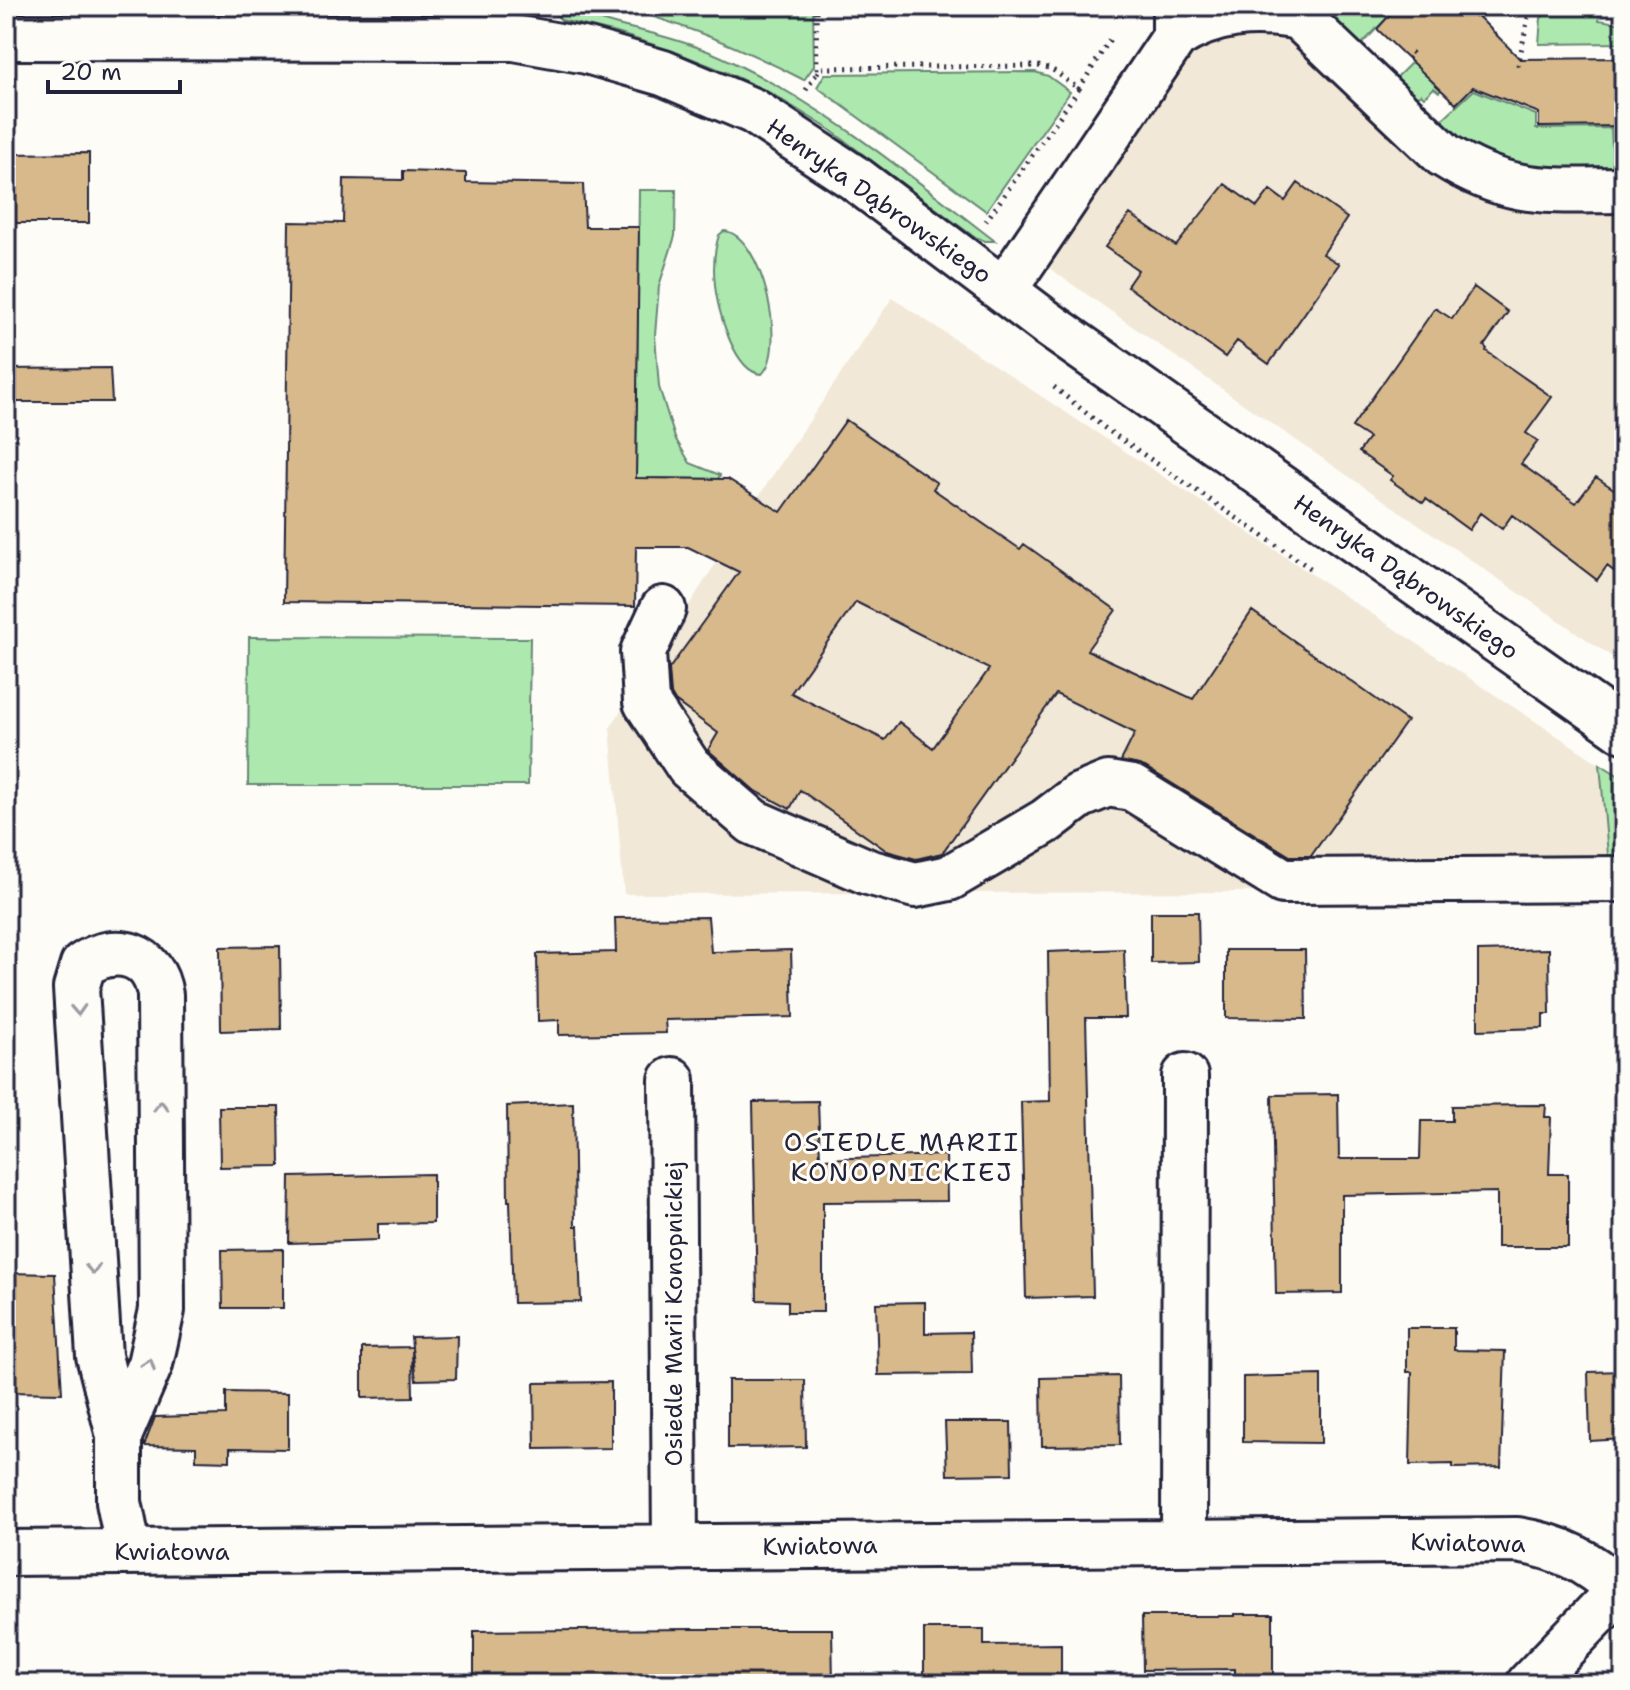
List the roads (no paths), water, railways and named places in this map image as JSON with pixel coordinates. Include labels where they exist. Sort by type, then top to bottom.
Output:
[{"type":"street","points":[[1004,290],[1175,22],[1195,24],[1218,16],[1292,11],[1444,155],[1471,172],[1511,187],[1536,190],[1624,190]]},
{"type":"street","name":"Henryka Dąbrowskiego","points":[[6,37],[515,22],[587,51],[663,73],[753,111],[856,179],[1222,449],[1624,730]]},
{"type":"street","points":[[663,609],[643,652],[646,702],[689,767],[753,822],[868,872],[915,885],[949,878],[1046,821],[1079,796],[1108,784],[1132,788],[1283,881],[1624,879]]},
{"type":"street","points":[[119,1436],[150,1364],[162,1310],[160,995],[158,979],[152,968],[140,959],[104,955],[83,965],[76,988],[99,1356],[119,1436],[119,1502],[129,1552]]},
{"type":"street","points":[[1184,1543],[1185,1076]]},
{"type":"street","name":"Osiedle Marii Konopnickiej","points":[[672,1080],[675,1548]]},
{"type":"street","name":"Kwiatowa","points":[[6,1553],[1517,1540],[1571,1553],[1622,1588]]},
{"type":"street","points":[[1529,1684],[1622,1588]]},
{"type":"district","name":"OSIEDLE MARII KONOPNICKIEJ","points":[[902,1157]]}]
